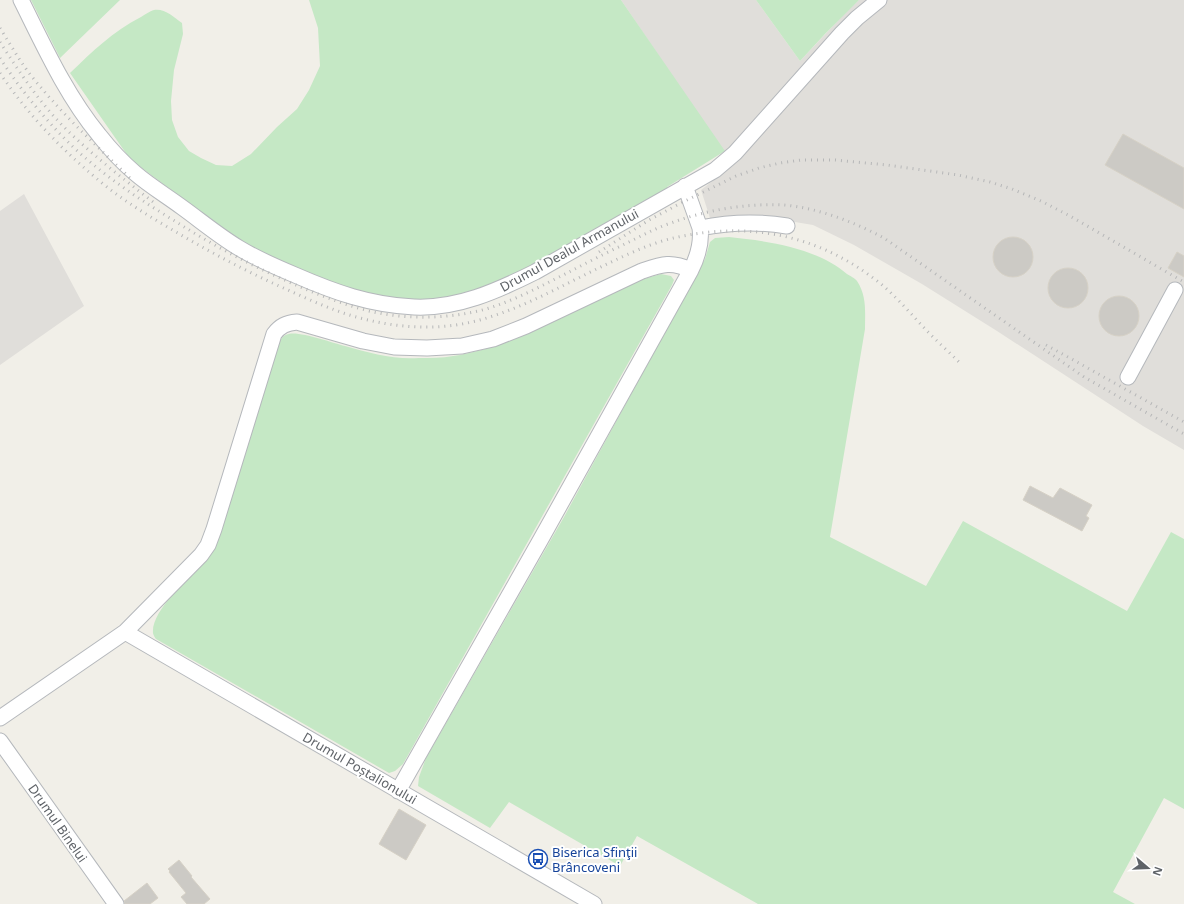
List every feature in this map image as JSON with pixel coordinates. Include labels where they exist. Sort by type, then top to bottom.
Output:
[{"type":"street","name":"Drumul Dealul Armanului","points":[[20,0],[55,67],[85,116],[109,147],[136,174],[238,247],[263,261],[312,283],[344,295],[367,302],[414,308],[446,305],[469,300],[510,285],[715,170],[735,153],[842,33],[857,18],[879,0]]},
{"type":"street","points":[[398,791],[692,270],[700,247],[701,238],[700,228],[685,186]]},
{"type":"street","points":[[700,228],[746,222],[769,223],[787,226]]},
{"type":"street","points":[[0,718],[125,632],[201,556],[208,545],[214,529],[274,334],[286,323],[297,322],[363,341],[394,347],[427,348],[462,346],[493,339],[526,326],[642,271],[660,265],[673,264],[692,270]]},
{"type":"street","points":[[1128,377],[1176,290]]},
{"type":"street","name":"Drumul Poștalionului","points":[[125,632],[594,904]]},
{"type":"street","name":"Drumul Binelui","points":[[0,741],[116,904]]},
{"type":"shaded area","points":[[621,0],[756,0],[800,61],[859,0],[1184,0],[1184,450],[1143,426],[922,284],[854,245],[813,225],[771,218],[711,221],[701,190],[733,165]]},
{"type":"shaded area","points":[[24,194],[84,306],[0,365],[0,211]]},
{"type":"green space","points":[[31,0],[120,0],[60,58]]},
{"type":"green space","points":[[309,0],[621,0],[725,151],[667,187],[667,193],[477,295],[409,302],[350,290],[258,252],[208,218],[130,159],[70,73],[103,42],[149,12],[161,10],[169,14],[182,23],[183,34],[174,70],[171,101],[172,120],[178,137],[189,151],[201,158],[216,165],[232,166],[251,154],[297,109],[309,90],[320,66],[318,28]]},
{"type":"green space","points":[[756,0],[859,0],[800,61]]},
{"type":"green space","points":[[729,237],[776,244],[807,252],[835,265],[855,279],[862,292],[865,304],[865,329],[830,537],[926,586],[963,521],[1127,611],[1171,532],[1184,539],[1184,809],[1164,798],[1113,892],[1135,904],[758,904],[637,836],[620,866],[509,802],[490,828],[418,786],[419,777],[426,758],[564,517],[705,259],[710,242],[715,238]]},
{"type":"green space","points":[[661,274],[671,276],[674,280],[672,285],[403,764],[395,771],[389,773],[156,638],[153,633],[154,624],[164,605],[202,564],[278,343],[284,336],[289,334],[300,334],[391,357],[436,358],[453,356],[496,346],[517,338],[551,323],[597,299],[629,285]]},
{"type":"building","points":[[1123,134],[1184,168],[1184,209],[1105,165]]},
{"type":"building","points":[[1017,237],[1024,240],[1030,246],[1033,257],[1032,265],[1024,274],[1017,277],[1009,277],[1002,274],[994,265],[993,253],[996,246],[1005,238]]},
{"type":"building","points":[[1177,252],[1184,256],[1184,277],[1168,268]]},
{"type":"building","points":[[1072,268],[1079,271],[1085,277],[1088,288],[1087,296],[1079,305],[1072,308],[1064,308],[1057,305],[1049,296],[1048,284],[1051,277],[1060,269]]},
{"type":"building","points":[[1123,296],[1130,299],[1136,305],[1139,316],[1138,324],[1130,333],[1123,336],[1115,336],[1108,333],[1100,324],[1099,312],[1102,305],[1111,297]]},
{"type":"building","points":[[1030,486],[1053,498],[1060,488],[1092,505],[1086,516],[1089,518],[1082,531],[1023,500]]},
{"type":"building","points":[[399,809],[426,825],[406,860],[379,844]]},
{"type":"building","points":[[179,860],[210,899],[204,904],[187,904],[181,897],[186,893],[168,869]]},
{"type":"building","points":[[147,883],[158,898],[150,904],[125,904],[124,901]]},
{"type":"railway","points":[[0,28],[27,71],[49,97],[82,132],[130,178]]},
{"type":"railway","points":[[0,42],[31,88],[58,121],[100,160],[157,205]]},
{"type":"railway","points":[[0,58],[21,89],[53,127],[89,161],[132,194],[203,238],[254,266],[291,283],[346,304],[382,314],[408,317],[435,317],[474,312],[499,305],[524,294],[650,232],[684,218],[741,206],[784,205],[810,209],[836,217],[884,238],[1084,377],[1184,434]]},
{"type":"railway","points":[[0,73],[22,103],[47,132],[102,183],[127,202],[184,237],[265,280],[334,310],[356,317],[412,327],[456,325],[476,321],[533,300],[623,257],[659,242],[706,232],[759,232],[785,236],[810,244],[835,254],[858,268],[888,290],[960,363]]},
{"type":"railway","points":[[599,252],[649,220],[736,176],[780,163],[801,160],[835,160],[887,165],[958,175],[990,182],[1012,189],[1041,201],[1070,216],[1184,282]]},
{"type":"railway","points":[[1046,345],[1184,422]]},
{"type":"place","name":"Biserica Sfinţii Brâncoveni","points":[[538,859]]}]
